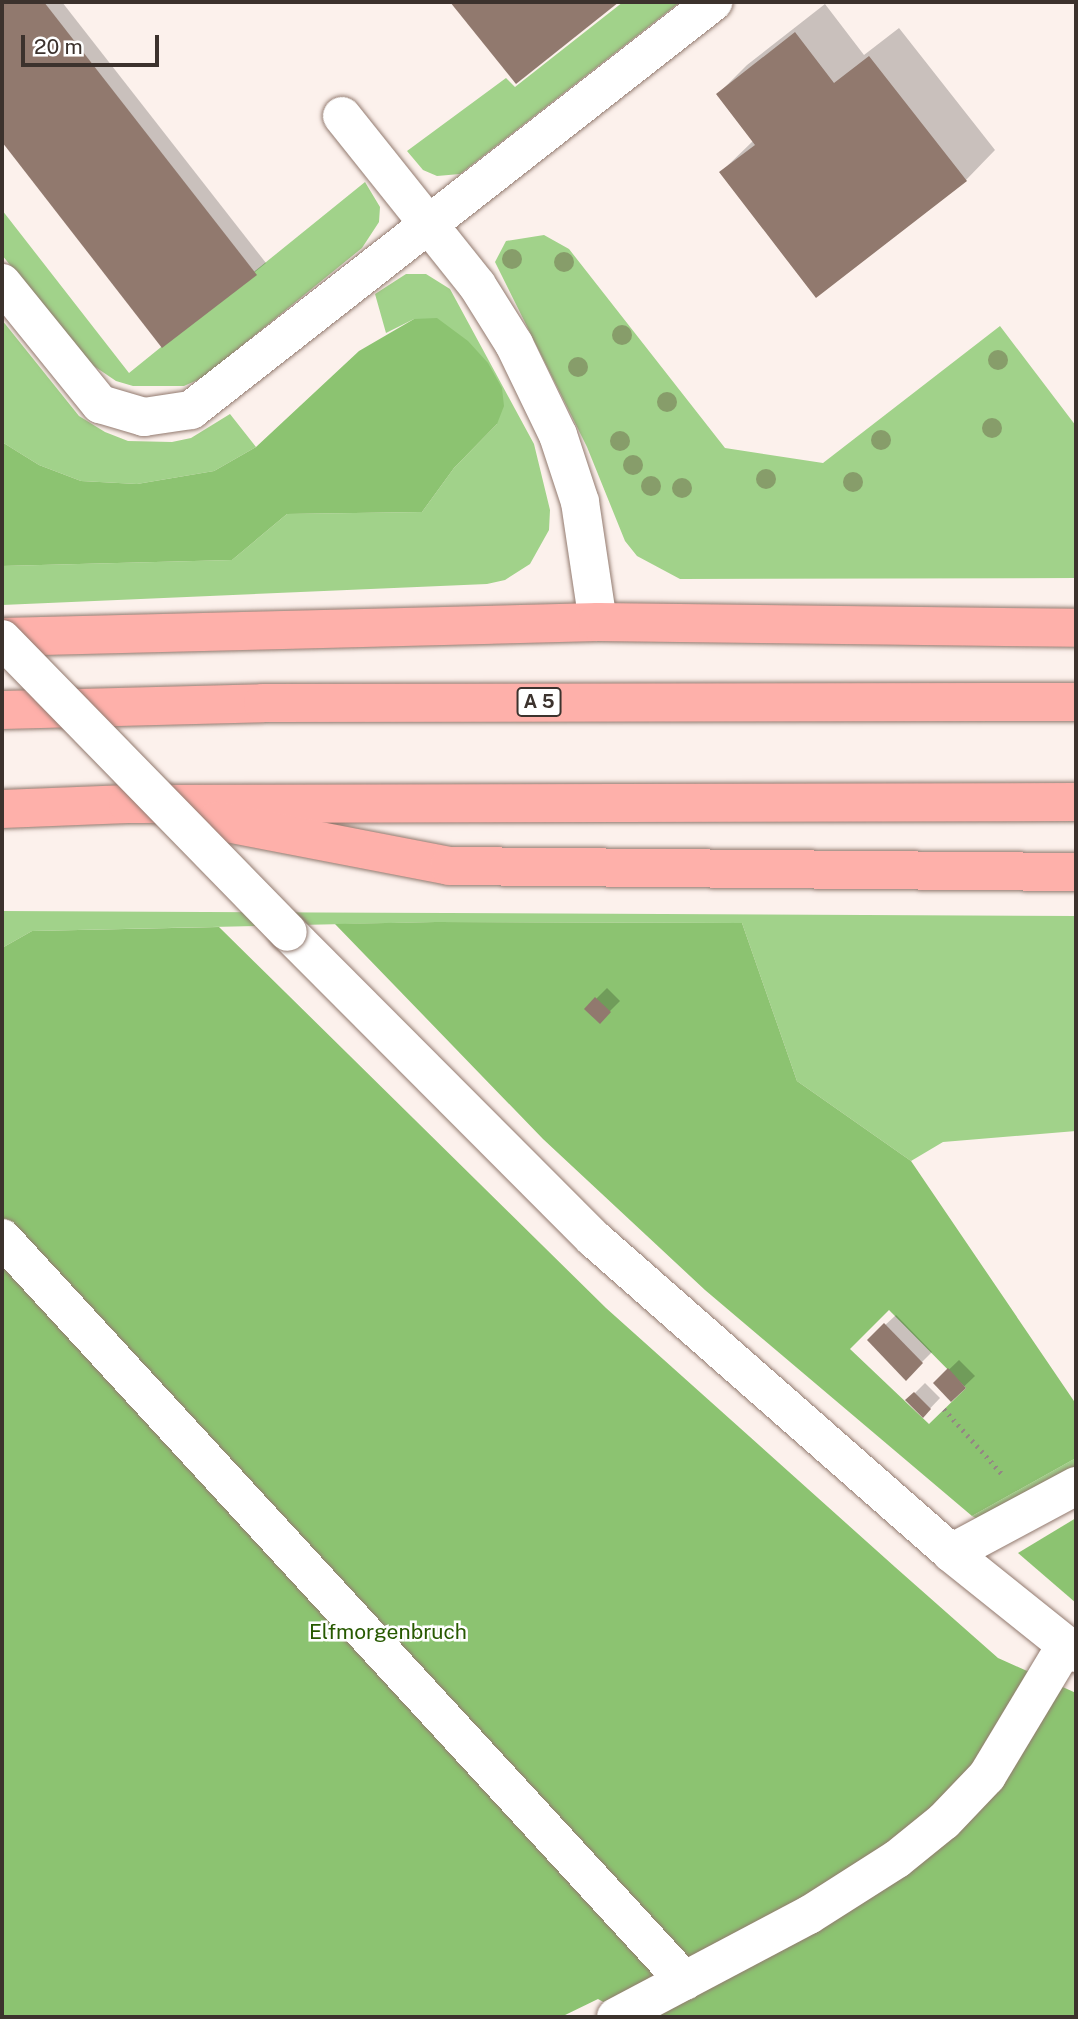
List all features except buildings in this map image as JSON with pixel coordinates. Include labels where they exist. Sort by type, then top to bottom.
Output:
[{"type":"highway","points":[[2,638],[598,622],[1076,628]]},
{"type":"highway","name":"A 5","points":[[2,710],[263,703],[1076,702]]},
{"type":"highway","points":[[2,809],[128,804],[1076,802]]},
{"type":"highway","points":[[128,804],[449,866],[1076,872]]},
{"type":"lane","points":[[2,284],[100,404],[144,417],[167,417],[191,410],[215,395],[713,2]]},
{"type":"lane","points":[[342,116],[477,285],[514,344],[558,435],[580,502],[598,622]]},
{"type":"lane","points":[[2,638],[288,932],[593,1238],[951,1553],[1071,1650],[987,1776],[944,1821],[897,1859],[808,1915],[616,2017]]},
{"type":"lane","points":[[2,1238],[685,1981]]},
{"type":"lane","points":[[951,1553],[1076,1486]]},
{"type":"path","points":[[944,1409],[1033,1509]]},
{"type":"green space","points":[[623,2],[680,2],[460,174],[437,176],[423,170],[407,151],[506,78],[515,87]]},
{"type":"green space","points":[[365,182],[380,207],[379,222],[362,248],[202,378],[184,386],[133,386],[116,381],[88,362],[2,255],[2,210],[129,373]]},
{"type":"green space","points":[[544,235],[569,249],[725,448],[823,463],[1000,326],[1076,426],[1076,578],[680,579],[637,556],[625,541],[587,447],[495,262],[506,241]]},
{"type":"green space","points":[[406,274],[426,274],[450,289],[534,444],[550,510],[549,530],[530,564],[505,580],[487,584],[2,605],[2,566],[232,560],[287,514],[422,512],[454,468],[497,424],[414,319],[386,333],[375,294]]},
{"type":"green space","points":[[437,318],[468,341],[488,363],[502,388],[504,406],[497,424],[454,468],[422,512],[287,514],[232,560],[2,566],[2,442],[39,465],[81,481],[137,484],[214,471],[256,447],[359,351],[414,319]]},
{"type":"green space","points":[[2,320],[79,416],[105,432],[128,441],[172,442],[191,438],[230,414],[256,447],[214,471],[137,484],[81,481],[39,465],[2,442]]},
{"type":"green space","points":[[2,911],[1076,916],[1076,1131],[943,1142],[911,1161],[797,1081],[742,923],[436,922],[32,931],[2,948]]},
{"type":"green space","points":[[742,923],[797,1081],[911,1161],[1076,1404],[1076,1458],[972,1516],[705,1290],[543,1139],[335,924]],"holes":[[[889,1310],[966,1388],[929,1424],[850,1349]]]},
{"type":"green space","name":"Elfmorgenbruch","points":[[219,927],[606,1308],[895,1567],[998,1658],[1076,1693],[1076,2017],[630,2017],[598,1999],[561,2017],[2,2017],[2,948],[32,931]]},
{"type":"green space","points":[[1076,1458],[1076,1468],[981,1521],[972,1516]]},
{"type":"green space","points":[[1076,1518],[1076,1603],[1018,1553]]}]
